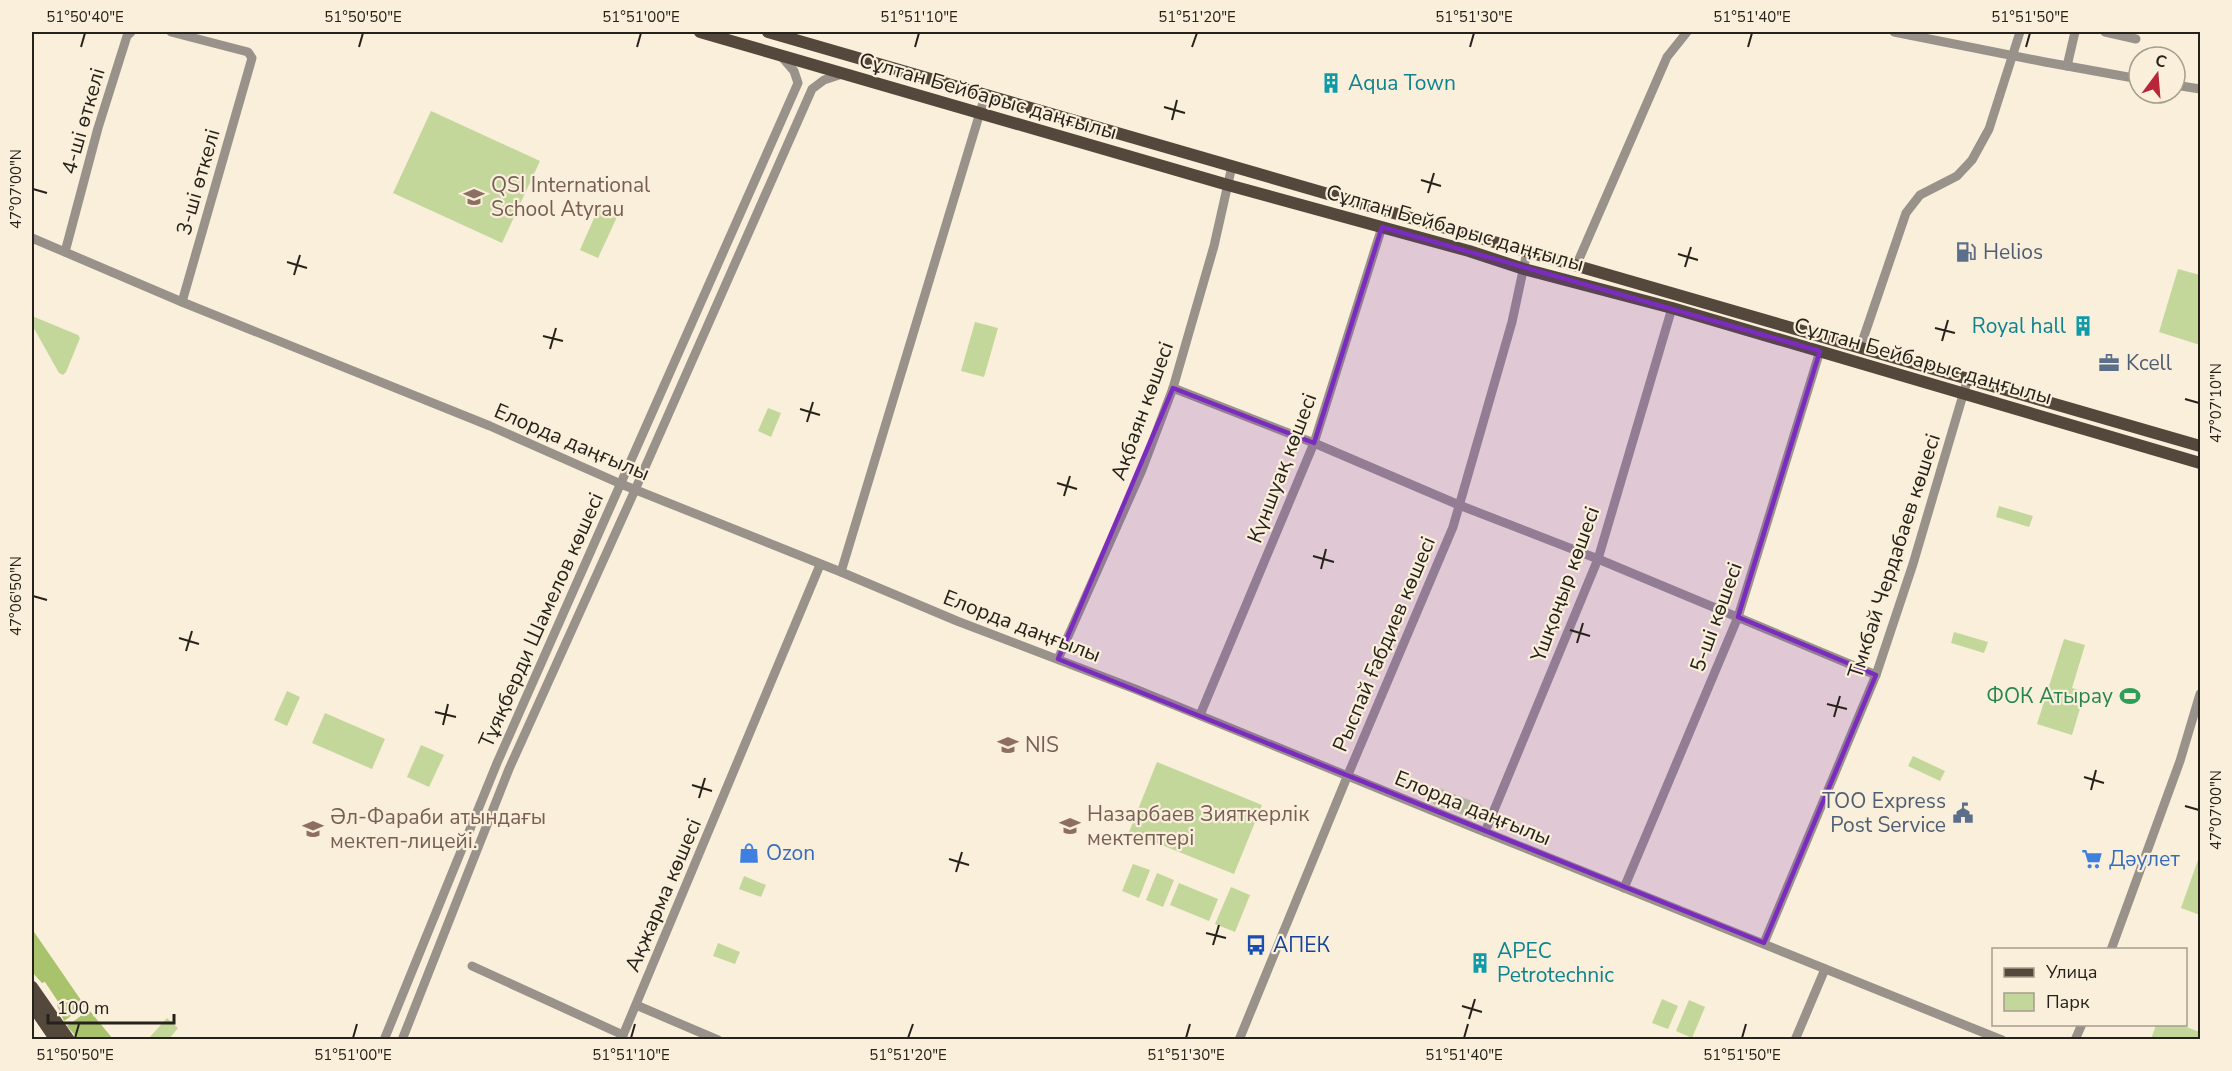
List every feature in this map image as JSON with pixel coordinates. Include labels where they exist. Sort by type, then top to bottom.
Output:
[{"type":"main road","name":"Сұлтан Бейбарыс даңғылы","points":[[700,32],[1228,185],[1524,269],[1672,308],[2200,463]]},
{"type":"main road","name":"Сұлтан Бейбарыс даңғылы","points":[[768,32],[2200,446]]},
{"type":"main road","points":[[32,987],[69,1040]]},
{"type":"main road","points":[[32,1005],[56,1040]]},
{"type":"street","name":"3-ші өткелі","points":[[171,32],[248,52],[252,58],[182,302]]},
{"type":"street","points":[[1576,266],[1667,57],[1687,32]]},
{"type":"street","points":[[1894,32],[2127,76]]},
{"type":"street","points":[[1860,348],[1906,213],[1920,195],[1957,176],[1972,160],[1989,129],[2020,32]]},
{"type":"street","points":[[2067,66],[2075,32]]},
{"type":"street","points":[[2105,32],[2136,39]]},
{"type":"street","name":"4-ші өткелі","points":[[65,252],[98,128],[129,34]]},
{"type":"street","name":"Тұяқберди Шамелов көшесі","points":[[384,1040],[497,763],[798,83],[794,71],[781,55]]},
{"type":"street","name":"Тұяқберди Шамелов көшесі","points":[[402,1040],[509,769],[812,89],[824,80],[842,74]]},
{"type":"street","points":[[841,572],[985,96]]},
{"type":"street","name":"Ақбаян көшесі","points":[[1058,659],[1142,470],[1173,388],[1214,246],[1232,166]]},
{"type":"street","name":"Күншуақ көшесі","points":[[1200,715],[1314,443],[1382,227]]},
{"type":"street","name":"Елорда даңғылы","points":[[32,238],[182,302],[490,426],[635,490],[957,621],[1200,715],[1347,777],[2002,1040]]},
{"type":"street","name":"Рыспай Ғабдиев көшесі","points":[[1239,1040],[1453,528],[1512,322],[1527,252]]},
{"type":"street","name":"Үшқоңыр көшесі","points":[[1485,832],[1599,559],[1672,308]]},
{"type":"street","name":"5-ші көшесі","points":[[1624,888],[1738,617],[1820,351]]},
{"type":"street","name":"Тмкбай Чердабаев көшесі","points":[[1764,943],[1876,675],[1913,564],[1968,378]]},
{"type":"street","points":[[1173,388],[1314,443],[1459,505],[1599,559],[1876,675]]},
{"type":"street","name":"Ақжарма көшесі","points":[[622,1037],[820,564]]},
{"type":"street","points":[[2112,948],[2180,761],[2200,694]]},
{"type":"street","points":[[435,915],[449,922]]},
{"type":"street","points":[[472,966],[622,1037]]},
{"type":"street","points":[[1795,1040],[1825,969]]},
{"type":"street","points":[[636,1005],[718,1040]]},
{"type":"street","points":[[2075,1040],[2081,1026]]},
{"type":"highlighted area","points":[[1382,227],[1820,351],[1738,617],[1876,675],[1764,943],[1058,659],[1173,388],[1314,443]]},
{"type":"green space","points":[[431,111],[540,161],[502,243],[393,193]]},
{"type":"green space","points":[[598,209],[617,217],[598,258],[580,250]]},
{"type":"green space","points":[[2178,269],[2200,275],[2200,345],[2159,332]]},
{"type":"green space","points":[[32,316],[78,335],[80,338],[63,375],[59,373],[32,325]]},
{"type":"green space","points":[[975,322],[998,328],[984,377],[961,371]]},
{"type":"green space","points":[[768,408],[781,413],[771,437],[758,431]]},
{"type":"green space","points":[[1999,506],[2033,516],[2029,527],[1996,517]]},
{"type":"green space","points":[[1954,632],[1988,642],[1984,653],[1951,643]]},
{"type":"green space","points":[[2064,639],[2085,645],[2072,688],[2085,692],[2072,735],[2037,724]]},
{"type":"green space","points":[[287,691],[300,697],[287,726],[274,720]]},
{"type":"green space","points":[[325,713],[385,739],[372,769],[312,743]]},
{"type":"green space","points":[[421,745],[444,755],[429,787],[407,777]]},
{"type":"green space","points":[[1913,756],[1945,771],[1940,781],[1908,766]]},
{"type":"green space","points":[[1157,762],[1262,805],[1234,874],[1129,832]]},
{"type":"green space","points":[[1439,788],[1456,795],[1450,810],[1433,804]]},
{"type":"green space","points":[[1459,796],[1482,805],[1476,820],[1453,811]]},
{"type":"green space","points":[[2198,860],[2200,861],[2200,915],[2181,908]]},
{"type":"green space","points":[[1133,864],[1150,870],[1139,898],[1122,891]]},
{"type":"green space","points":[[1157,873],[1174,880],[1163,907],[1146,900]]},
{"type":"green space","points":[[744,876],[766,885],[761,897],[739,889]]},
{"type":"green space","points":[[1179,883],[1218,899],[1209,921],[1170,905]]},
{"type":"green space","points":[[1231,887],[1250,895],[1235,932],[1215,924]]},
{"type":"green space","points":[[32,929],[85,1006],[64,1021],[57,1005],[59,1003],[45,982],[42,983],[32,972]]},
{"type":"green space","points":[[718,943],[740,952],[735,964],[713,956]]},
{"type":"green space","points":[[1662,999],[1678,1006],[1668,1029],[1652,1023]]},
{"type":"green space","points":[[1689,1000],[1705,1007],[1692,1038],[1676,1031]]},
{"type":"green space","points":[[89,1010],[113,1039],[78,1039],[67,1026]]},
{"type":"green space","points":[[167,1018],[178,1028],[169,1039],[148,1039]]},
{"type":"green space","points":[[2156,1026],[2184,1026],[2200,1032],[2200,1039],[2151,1039]]},
{"type":"place","name":"Aqua Town","points":[[1331,83]]},
{"type":"place","name":"QSI International School Atyrau","points":[[474,197]]},
{"type":"place","name":"Helios","points":[[1966,252]]},
{"type":"place","name":"Royal hall","points":[[2083,326]]},
{"type":"place","name":"Kcell","points":[[2109,363]]},
{"type":"place","name":"ФОК Атырау","points":[[2130,696]]},
{"type":"place","name":"NIS","points":[[1008,745]]},
{"type":"place","name":"ТОО Express Post Service","points":[[1963,813]]},
{"type":"place","name":"Назарбаев Зияткерлік мектептері","points":[[1070,826]]},
{"type":"place","name":"Әл-Фараби атындағы мектеп-лицейі.","points":[[313,829]]},
{"type":"place","name":"Ozon","points":[[749,853]]},
{"type":"place","name":"Дәулет","points":[[2092,859]]},
{"type":"place","name":"АПЕК","points":[[1256,945]]},
{"type":"place","name":"APEC Petrotechnic","points":[[1480,963]]}]
